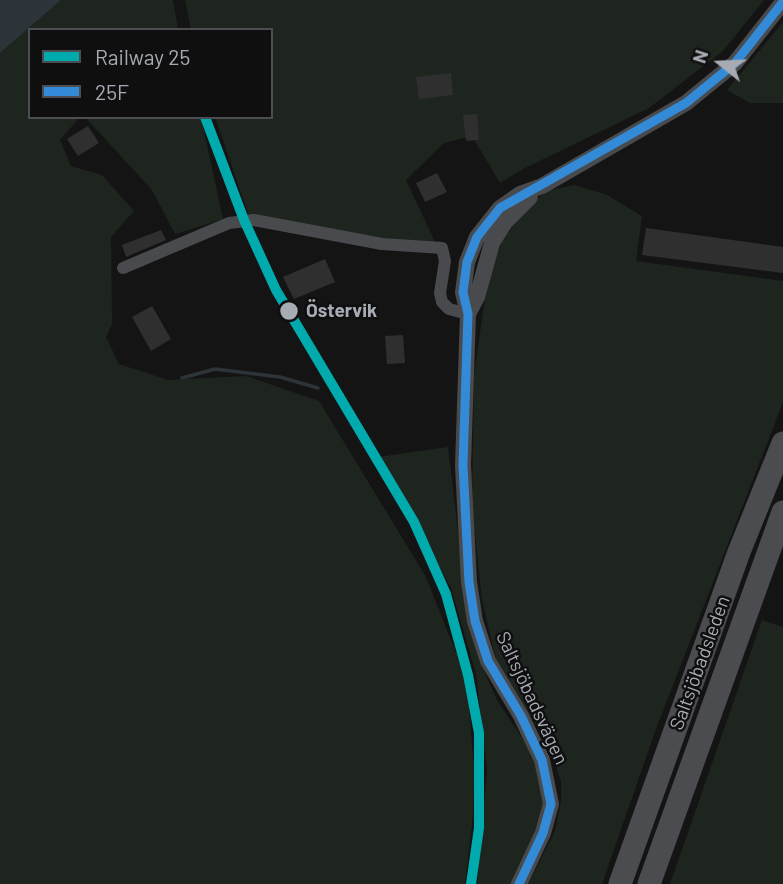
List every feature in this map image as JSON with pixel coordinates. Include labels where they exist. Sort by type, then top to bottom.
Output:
[{"type":"highway","name":"Saltsjöbadsleden","points":[[621,884],[735,565],[783,443]]},
{"type":"highway","name":"Saltsjöbadsleden","points":[[649,884],[783,512]]},
{"type":"street","name":"Saltsjöbadsvägen","points":[[519,884],[543,832],[551,804],[542,760],[521,716],[488,662],[475,621],[469,582],[463,465],[468,314],[477,297],[492,243],[505,222],[542,186],[687,103],[736,64],[783,2]]},
{"type":"street","points":[[123,268],[221,226],[244,220],[382,244],[442,248],[445,261],[440,293],[442,302],[449,309],[468,314]]},
{"type":"shaded area","points":[[0,0],[61,0],[28,28],[0,53]]},
{"type":"shaded area","points":[[61,0],[173,0],[178,28],[29,28]]},
{"type":"shaded area","points":[[185,0],[764,0],[723,51],[649,108],[523,169],[500,183],[472,136],[444,143],[406,180],[435,242],[404,242],[249,216],[216,119],[273,119],[273,28],[191,28]]},
{"type":"shaded area","points":[[783,22],[783,103],[750,103],[727,90]]},
{"type":"shaded area","points":[[28,29],[28,119],[78,119],[60,140],[71,166],[102,175],[134,211],[111,237],[112,324],[106,337],[119,364],[168,380],[246,376],[319,401],[426,577],[462,668],[469,708],[474,767],[473,815],[465,884],[0,884],[0,53]]},
{"type":"shaded area","points":[[87,119],[201,119],[223,219],[175,234],[152,190]]},
{"type":"shaded area","points":[[574,185],[605,194],[642,216],[636,261],[783,281],[783,402],[656,729],[602,884],[528,884],[555,831],[561,800],[561,781],[549,747],[496,660],[482,600],[472,506],[474,376],[488,276],[501,244],[517,219],[546,191]]},
{"type":"shaded area","points":[[448,447],[468,616],[481,664],[497,700],[526,744],[543,781],[544,805],[540,825],[513,884],[477,884],[487,770],[476,674],[451,588],[378,457]]},
{"type":"shaded area","points":[[762,620],[783,627],[783,884],[670,884]]},
{"type":"building","points":[[451,73],[453,95],[419,99],[416,77]]},
{"type":"building","points":[[477,114],[479,140],[466,141],[463,115]]},
{"type":"building","points":[[88,126],[99,143],[78,156],[67,139]]},
{"type":"building","points":[[437,173],[447,192],[425,202],[416,183]]},
{"type":"building","points":[[646,228],[783,247],[783,273],[642,255]]},
{"type":"building","points":[[161,230],[166,240],[126,257],[122,245]]},
{"type":"building","points":[[325,259],[335,282],[294,299],[283,277]]},
{"type":"building","points":[[152,306],[171,339],[151,351],[132,317]]},
{"type":"building","points":[[403,335],[405,363],[387,364],[385,336]]},
{"type":"waterway","points":[[182,378],[215,369],[280,377],[318,388]]},
{"type":"rail line","name":"25","points":[[206,119],[244,220],[276,290],[414,522],[446,594],[468,675],[479,733],[479,828],[471,884]]},
{"type":"transit line","name":"25F","points":[[519,884],[543,833],[551,804],[542,760],[521,716],[488,661],[475,621],[469,582],[463,465],[468,314],[463,292],[467,262],[477,237],[500,208],[686,103],[735,63],[783,2]]},
{"type":"place","name":"Östervik","points":[[289,311]]}]
